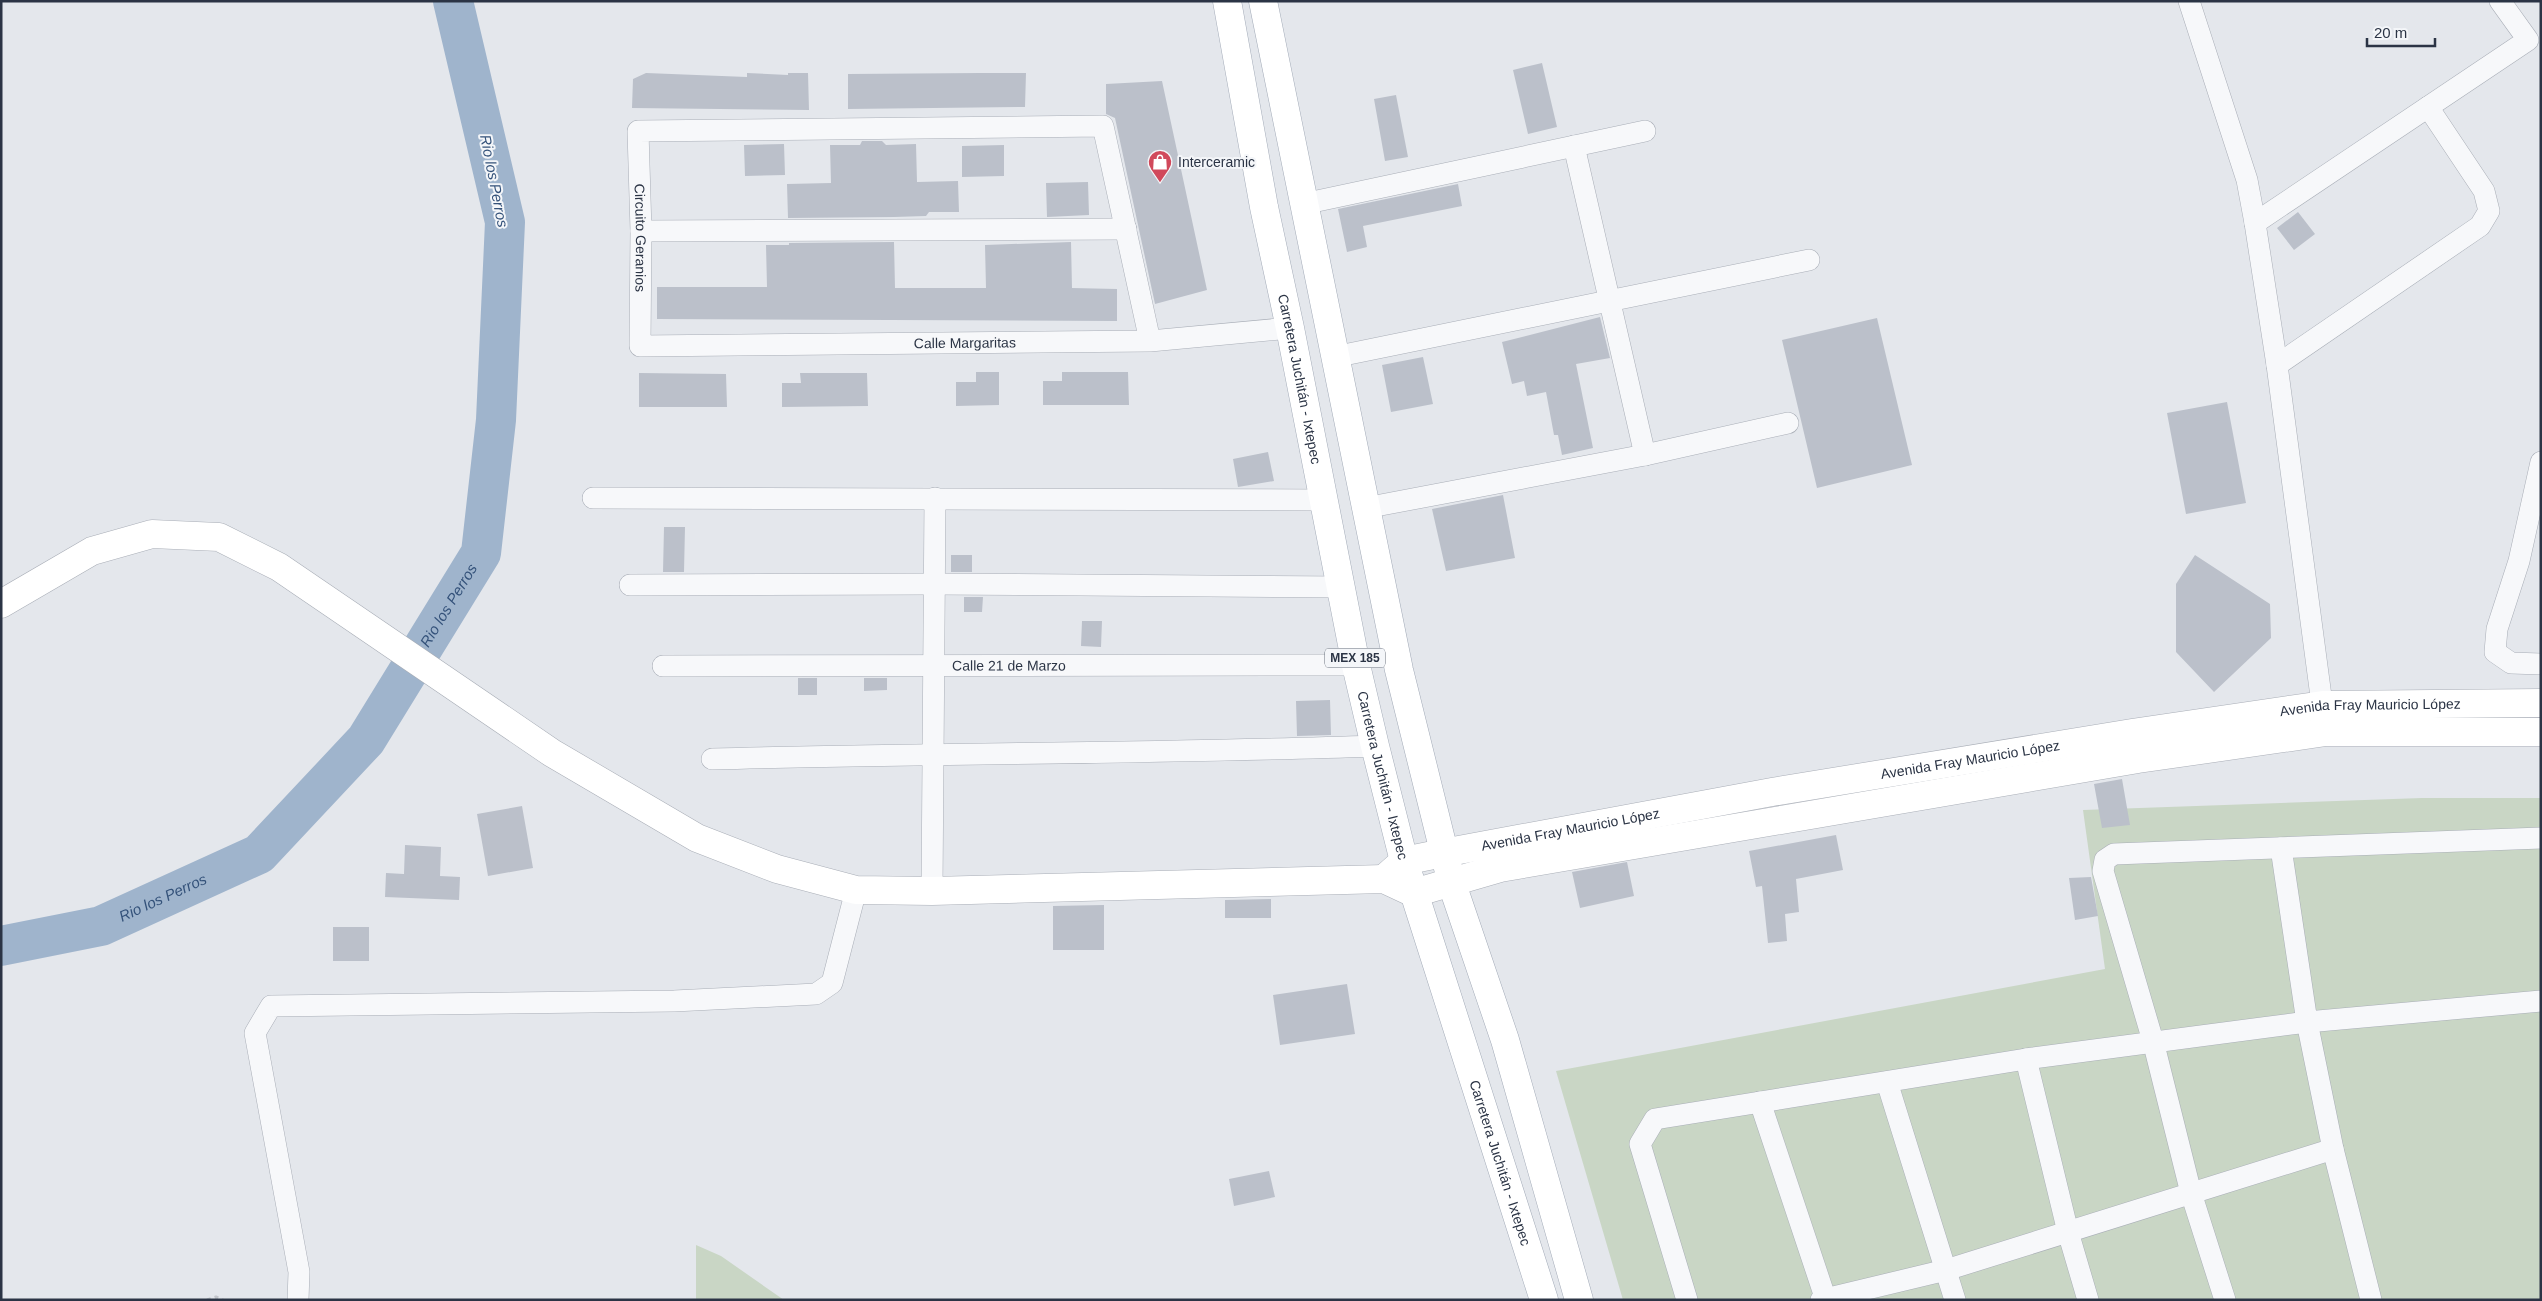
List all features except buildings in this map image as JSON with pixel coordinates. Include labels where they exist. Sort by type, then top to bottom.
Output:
[{"type":"street","name":"Carretera Juchitán - Ixtepec","points":[[1227,1],[1264,207],[1290,328],[1356,665],[1375,746],[1394,870],[1414,893],[1544,1300]]},
{"type":"street","name":"MEX 185","points":[[1263,1],[1334,358],[1399,670],[1443,853],[1505,1040],[1579,1300]]},
{"type":"street","points":[[2189,1],[2246,180],[2255,223],[2277,365],[2326,732]]},
{"type":"street","points":[[2255,223],[2528,40],[2500,1]]},
{"type":"street","points":[[2277,365],[2480,226],[2489,211],[2484,192],[2428,107]]},
{"type":"street","name":"Circuito Geranios","points":[[640,346],[641,230],[638,131],[1103,126],[1126,229]]},
{"type":"street","points":[[1303,204],[1645,131]]},
{"type":"street","points":[[1574,146],[1645,455]]},
{"type":"street","points":[[641,230],[1126,229],[1150,342]]},
{"type":"street","points":[[1334,358],[1809,260]]},
{"type":"street","name":"Calle Margaritas","points":[[640,346],[1150,342],[1290,328]]},
{"type":"street","points":[[1365,508],[1645,455],[1788,423]]},
{"type":"street","points":[[2541,462],[2520,561],[2497,629],[2495,652],[2511,663],[2541,664]]},
{"type":"street","points":[[593,498],[1324,500]]},
{"type":"street","points":[[932,891],[935,498]]},
{"type":"street","name":"Avenida Fray Mauricio López","points":[[1,604],[92,551],[152,534],[219,537],[279,567],[552,754],[697,838],[776,869],[856,890],[932,891],[1394,870],[1443,853],[1772,792],[2132,733],[2323,705],[2541,702]]},
{"type":"street","points":[[630,585],[934,584],[1341,588]]},
{"type":"street","name":"Calle 21 de Marzo","points":[[663,666],[1356,665]]},
{"type":"street","name":"Avenida Fray Mauricio López","points":[[1414,893],[1452,884],[1500,868],[2138,759],[2326,732],[2541,732]]},
{"type":"street","points":[[712,759],[1249,750],[1375,746]]},
{"type":"street","points":[[2225,1300],[2191,1193],[2153,1041],[2103,871],[2105,860],[2114,854],[2541,838]]},
{"type":"street","points":[[2281,848],[2307,1022],[2333,1149],[2371,1300]]},
{"type":"street","points":[[298,1300],[299,1272],[255,1033],[271,1006],[674,1001],[816,994],[832,983],[856,890]]},
{"type":"street","points":[[1687,1300],[1640,1144],[1655,1119],[2026,1059],[2153,1041],[2307,1022],[2541,1001]]},
{"type":"street","points":[[2026,1059],[2068,1232],[2088,1300]]},
{"type":"street","points":[[1887,1082],[1954,1300]]},
{"type":"street","points":[[1760,1102],[1824,1299],[1946,1270],[2333,1149]]},
{"type":"path","points":[[207,1300],[216,1297],[223,1300]]},
{"type":"green space","points":[[2422,798],[2541,798],[2541,1300],[1623,1300],[1556,1071],[2105,969],[2083,810]]},
{"type":"green space","points":[[696,1245],[721,1256],[784,1300],[696,1300]]},
{"type":"waterway","name":"Rio los Perros","points":[[1,946],[101,926],[259,854],[366,740],[481,553],[496,420],[505,222],[453,1]]},
{"type":"place","name":"Interceramic","points":[[1160,183]]}]
